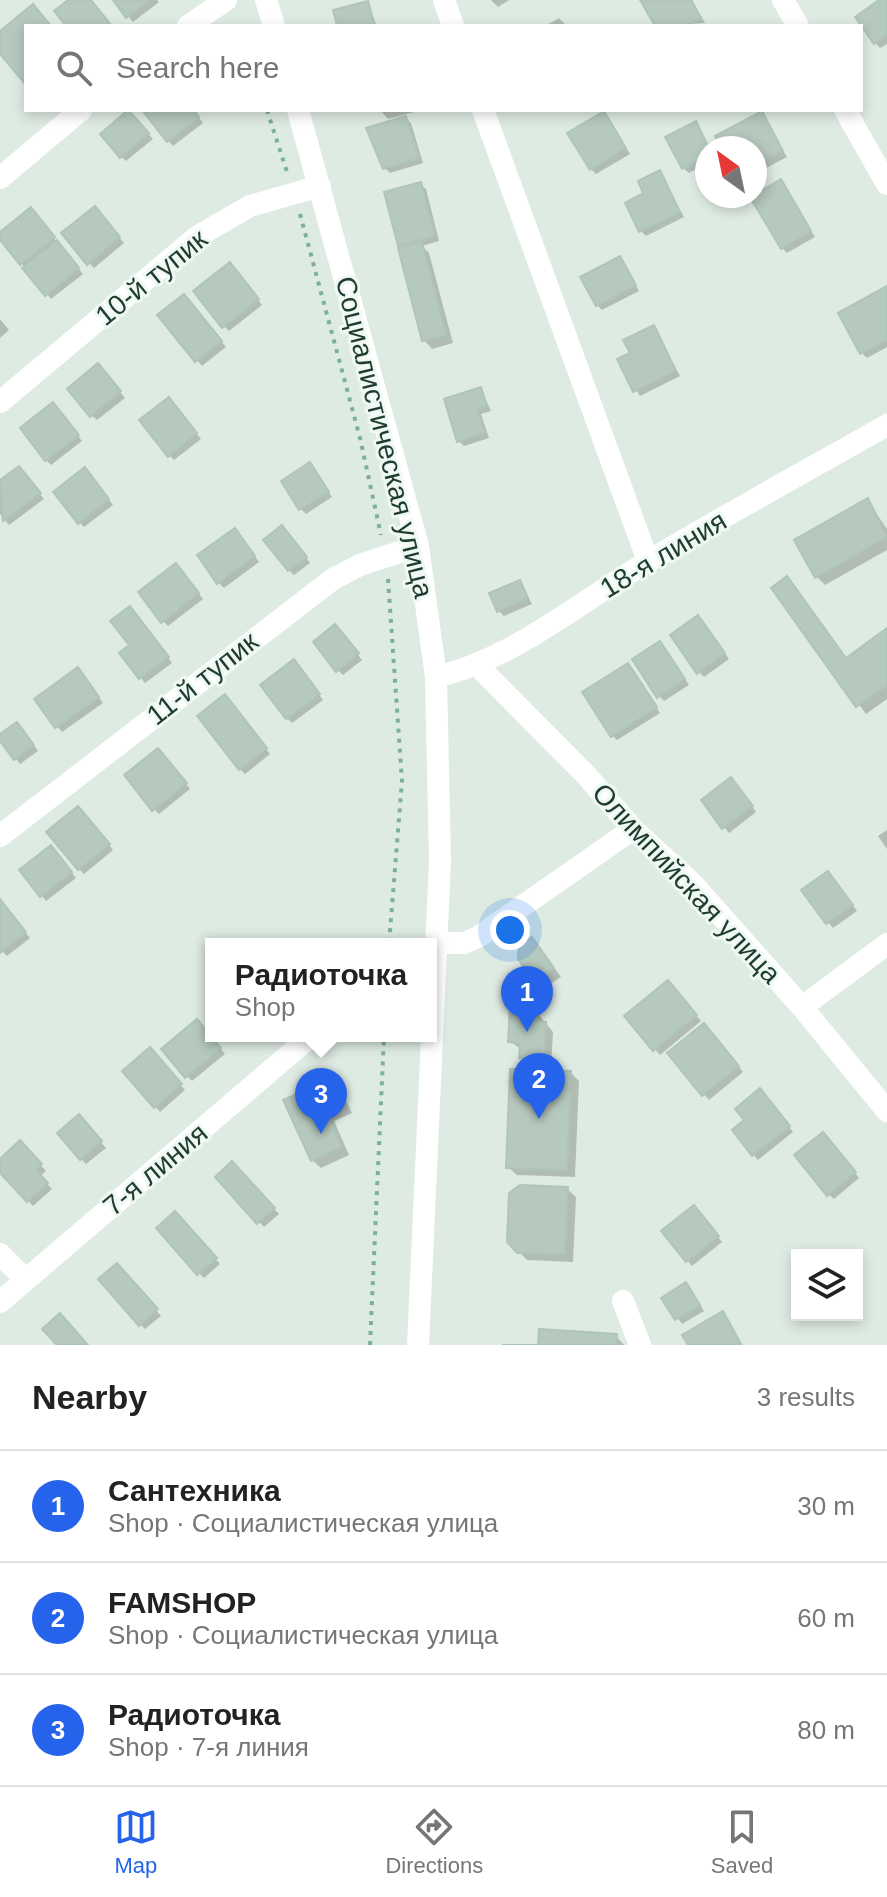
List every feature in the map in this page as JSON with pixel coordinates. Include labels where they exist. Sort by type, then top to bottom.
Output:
[{"type":"street","points":[[191,24],[226,0]]},
{"type":"street","points":[[266,0],[273,24]]},
{"type":"street","points":[[444,0],[452,24]]},
{"type":"street","points":[[783,0],[797,24]]},
{"type":"street","points":[[0,178],[79,112]]},
{"type":"street","name":"Социалистическая улица","points":[[299,112],[418,546],[436,677],[440,861],[437,952]]},
{"type":"street","points":[[484,112],[648,561]]},
{"type":"street","points":[[846,112],[887,184]]},
{"type":"street","name":"10-й тупик","points":[[0,402],[198,236],[250,206],[293,191],[320,186]]},
{"type":"street","name":"18-я линия","points":[[436,677],[477,665],[648,561],[887,425]]},
{"type":"street","name":"11-й тупик","points":[[0,836],[333,579],[418,546]]},
{"type":"street","name":"Олимпийская улица","points":[[477,665],[587,776],[633,829],[692,883],[802,1007],[887,1111]]},
{"type":"street","points":[[438,943],[464,943],[478,937],[633,829]]},
{"type":"street","points":[[802,1007],[887,944]]},
{"type":"street","name":"7-я линия","points":[[0,1302],[304,1042]]},
{"type":"street","name":"Социалистическая улица","points":[[418,1345],[431,1042]]},
{"type":"street","points":[[0,1254],[25,1279]]},
{"type":"street","points":[[623,1301],[640,1345]]},
{"type":"path","points":[[268,112],[293,191],[360,438],[386,556],[397,676],[402,781],[389,938]]},
{"type":"path","points":[[370,1345],[384,1042]]},
{"type":"building","points":[[68,0],[91,0],[110,24],[64,24],[54,11]]},
{"type":"building","points":[[113,0],[150,0],[126,18]]},
{"type":"building","points":[[640,0],[691,0],[701,18],[690,24],[654,24]]},
{"type":"building","points":[[879,0],[887,0],[887,35],[874,44],[863,24],[855,17]]},
{"type":"building","points":[[368,1],[374,24],[336,24],[333,10]]},
{"type":"building","points":[[33,4],[49,24],[24,24],[24,83],[0,54],[0,31]]},
{"type":"building","points":[[126,112],[130,112],[149,133],[120,158],[100,134]]},
{"type":"building","points":[[144,112],[195,112],[199,117],[167,142]]},
{"type":"building","points":[[605,112],[626,148],[590,170],[567,133]]},
{"type":"building","points":[[763,112],[783,151],[767,160],[767,136],[715,136]]},
{"type":"building","points":[[406,116],[419,158],[383,169],[366,128]]},
{"type":"building","points":[[696,121],[703,136],[695,136],[695,162],[682,169],[665,137]]},
{"type":"building","points":[[660,170],[680,212],[639,232],[625,203],[643,193],[638,181]]},
{"type":"building","points":[[781,179],[811,231],[781,249],[757,208],[767,208],[767,187]]},
{"type":"building","points":[[421,182],[435,236],[398,246],[384,192]]},
{"type":"building","points":[[95,206],[120,237],[87,265],[61,233]]},
{"type":"building","points":[[31,207],[55,237],[20,265],[0,240],[0,232]]},
{"type":"building","points":[[57,240],[79,268],[45,296],[22,268]]},
{"type":"building","points":[[422,242],[446,335],[422,341],[398,248]]},
{"type":"building","points":[[620,256],[636,285],[596,306],[580,277]]},
{"type":"building","points":[[230,262],[259,299],[222,328],[193,291]]},
{"type":"building","points":[[887,286],[887,340],[860,354],[838,313]]},
{"type":"building","points":[[184,294],[222,341],[195,362],[157,315]]},
{"type":"building","points":[[654,325],[676,371],[633,392],[617,359],[630,353],[623,340]]},
{"type":"building","points":[[98,363],[121,391],[90,417],[67,389]]},
{"type":"building","points":[[481,387],[487,406],[477,409],[485,433],[457,442],[444,399]]},
{"type":"building","points":[[169,397],[197,433],[168,457],[139,420]]},
{"type":"building","points":[[53,402],[79,435],[45,461],[20,428]]},
{"type":"building","points":[[310,462],[329,492],[299,510],[281,481]]},
{"type":"building","points":[[19,466],[41,493],[3,521],[0,480]]},
{"type":"building","points":[[85,467],[109,499],[78,524],[53,492]]},
{"type":"building","points":[[868,498],[887,537],[815,578],[794,540]]},
{"type":"building","points":[[282,525],[307,557],[288,571],[263,540]]},
{"type":"building","points":[[235,528],[255,556],[217,584],[197,555]]},
{"type":"building","points":[[176,563],[199,593],[161,623],[138,592]]},
{"type":"building","points":[[787,576],[846,658],[887,628],[887,685],[856,707],[771,588]]},
{"type":"building","points":[[520,580],[528,598],[497,612],[489,593]]},
{"type":"building","points":[[130,606],[169,657],[139,679],[119,653],[129,645],[110,621]]},
{"type":"building","points":[[698,615],[725,653],[697,674],[670,635]]},
{"type":"building","points":[[335,624],[359,653],[336,672],[313,642]]},
{"type":"building","points":[[660,641],[685,679],[657,698],[632,659]]},
{"type":"building","points":[[294,659],[320,694],[286,719],[260,685]]},
{"type":"building","points":[[628,663],[657,707],[611,737],[582,692]]},
{"type":"building","points":[[78,667],[99,697],[55,728],[34,699]]},
{"type":"building","points":[[225,694],[267,748],[239,770],[197,716]]},
{"type":"building","points":[[17,722],[34,745],[14,760],[0,741],[0,734]]},
{"type":"building","points":[[158,748],[187,783],[152,811],[124,775]]},
{"type":"building","points":[[731,777],[753,806],[722,829],[701,800]]},
{"type":"building","points":[[78,806],[110,844],[78,870],[46,832]]},
{"type":"building","points":[[51,845],[72,872],[40,897],[19,870]]},
{"type":"building","points":[[828,871],[853,905],[826,924],[801,890]]},
{"type":"building","points":[[0,899],[26,932],[0,953]]},
{"type":"building","points":[[532,937],[554,968],[534,982],[518,959],[519,946]]},
{"type":"building","points":[[668,980],[697,1015],[653,1051],[624,1016]]},
{"type":"building","points":[[510,1006],[536,1008],[535,1021],[546,1022],[544,1060],[519,1058],[520,1043],[508,1042]]},
{"type":"building","points":[[197,1019],[205,1029],[205,1042],[216,1042],[221,1048],[185,1078],[161,1049]]},
{"type":"building","points":[[704,1023],[739,1066],[702,1096],[667,1053]]},
{"type":"building","points":[[150,1047],[182,1084],[154,1108],[122,1071]]},
{"type":"building","points":[[510,1069],[571,1071],[567,1170],[506,1168]]},
{"type":"building","points":[[333,1078],[345,1105],[327,1113],[342,1147],[311,1161],[283,1100]]},
{"type":"building","points":[[760,1088],[790,1126],[752,1156],[732,1130],[744,1120],[735,1109]]},
{"type":"building","points":[[79,1114],[102,1141],[80,1160],[57,1133]]},
{"type":"building","points":[[823,1132],[856,1172],[827,1196],[794,1155]]},
{"type":"building","points":[[20,1140],[42,1164],[36,1170],[48,1183],[27,1202],[0,1173],[0,1159]]},
{"type":"building","points":[[232,1161],[275,1208],[257,1224],[215,1177]]},
{"type":"building","points":[[520,1185],[568,1187],[565,1254],[517,1253],[507,1242],[509,1193]]},
{"type":"building","points":[[694,1205],[719,1236],[686,1262],[661,1231]]},
{"type":"building","points":[[175,1211],[217,1258],[197,1275],[156,1228]]},
{"type":"building","points":[[117,1263],[158,1309],[139,1326],[98,1279]]},
{"type":"building","points":[[686,1282],[700,1305],[675,1320],[661,1298]]},
{"type":"building","points":[[723,1311],[741,1344],[688,1345],[682,1335]]},
{"type":"building","points":[[60,1313],[88,1345],[57,1345],[42,1329]]},
{"type":"building","points":[[539,1329],[617,1334],[616,1345],[538,1345]]},
{"type":"place","name":"Сантехника","points":[[527,1032]]},
{"type":"place","name":"FAMSHOP","points":[[539,1119]]},
{"type":"place","name":"Радиоточка","points":[[321,1134]]}]
